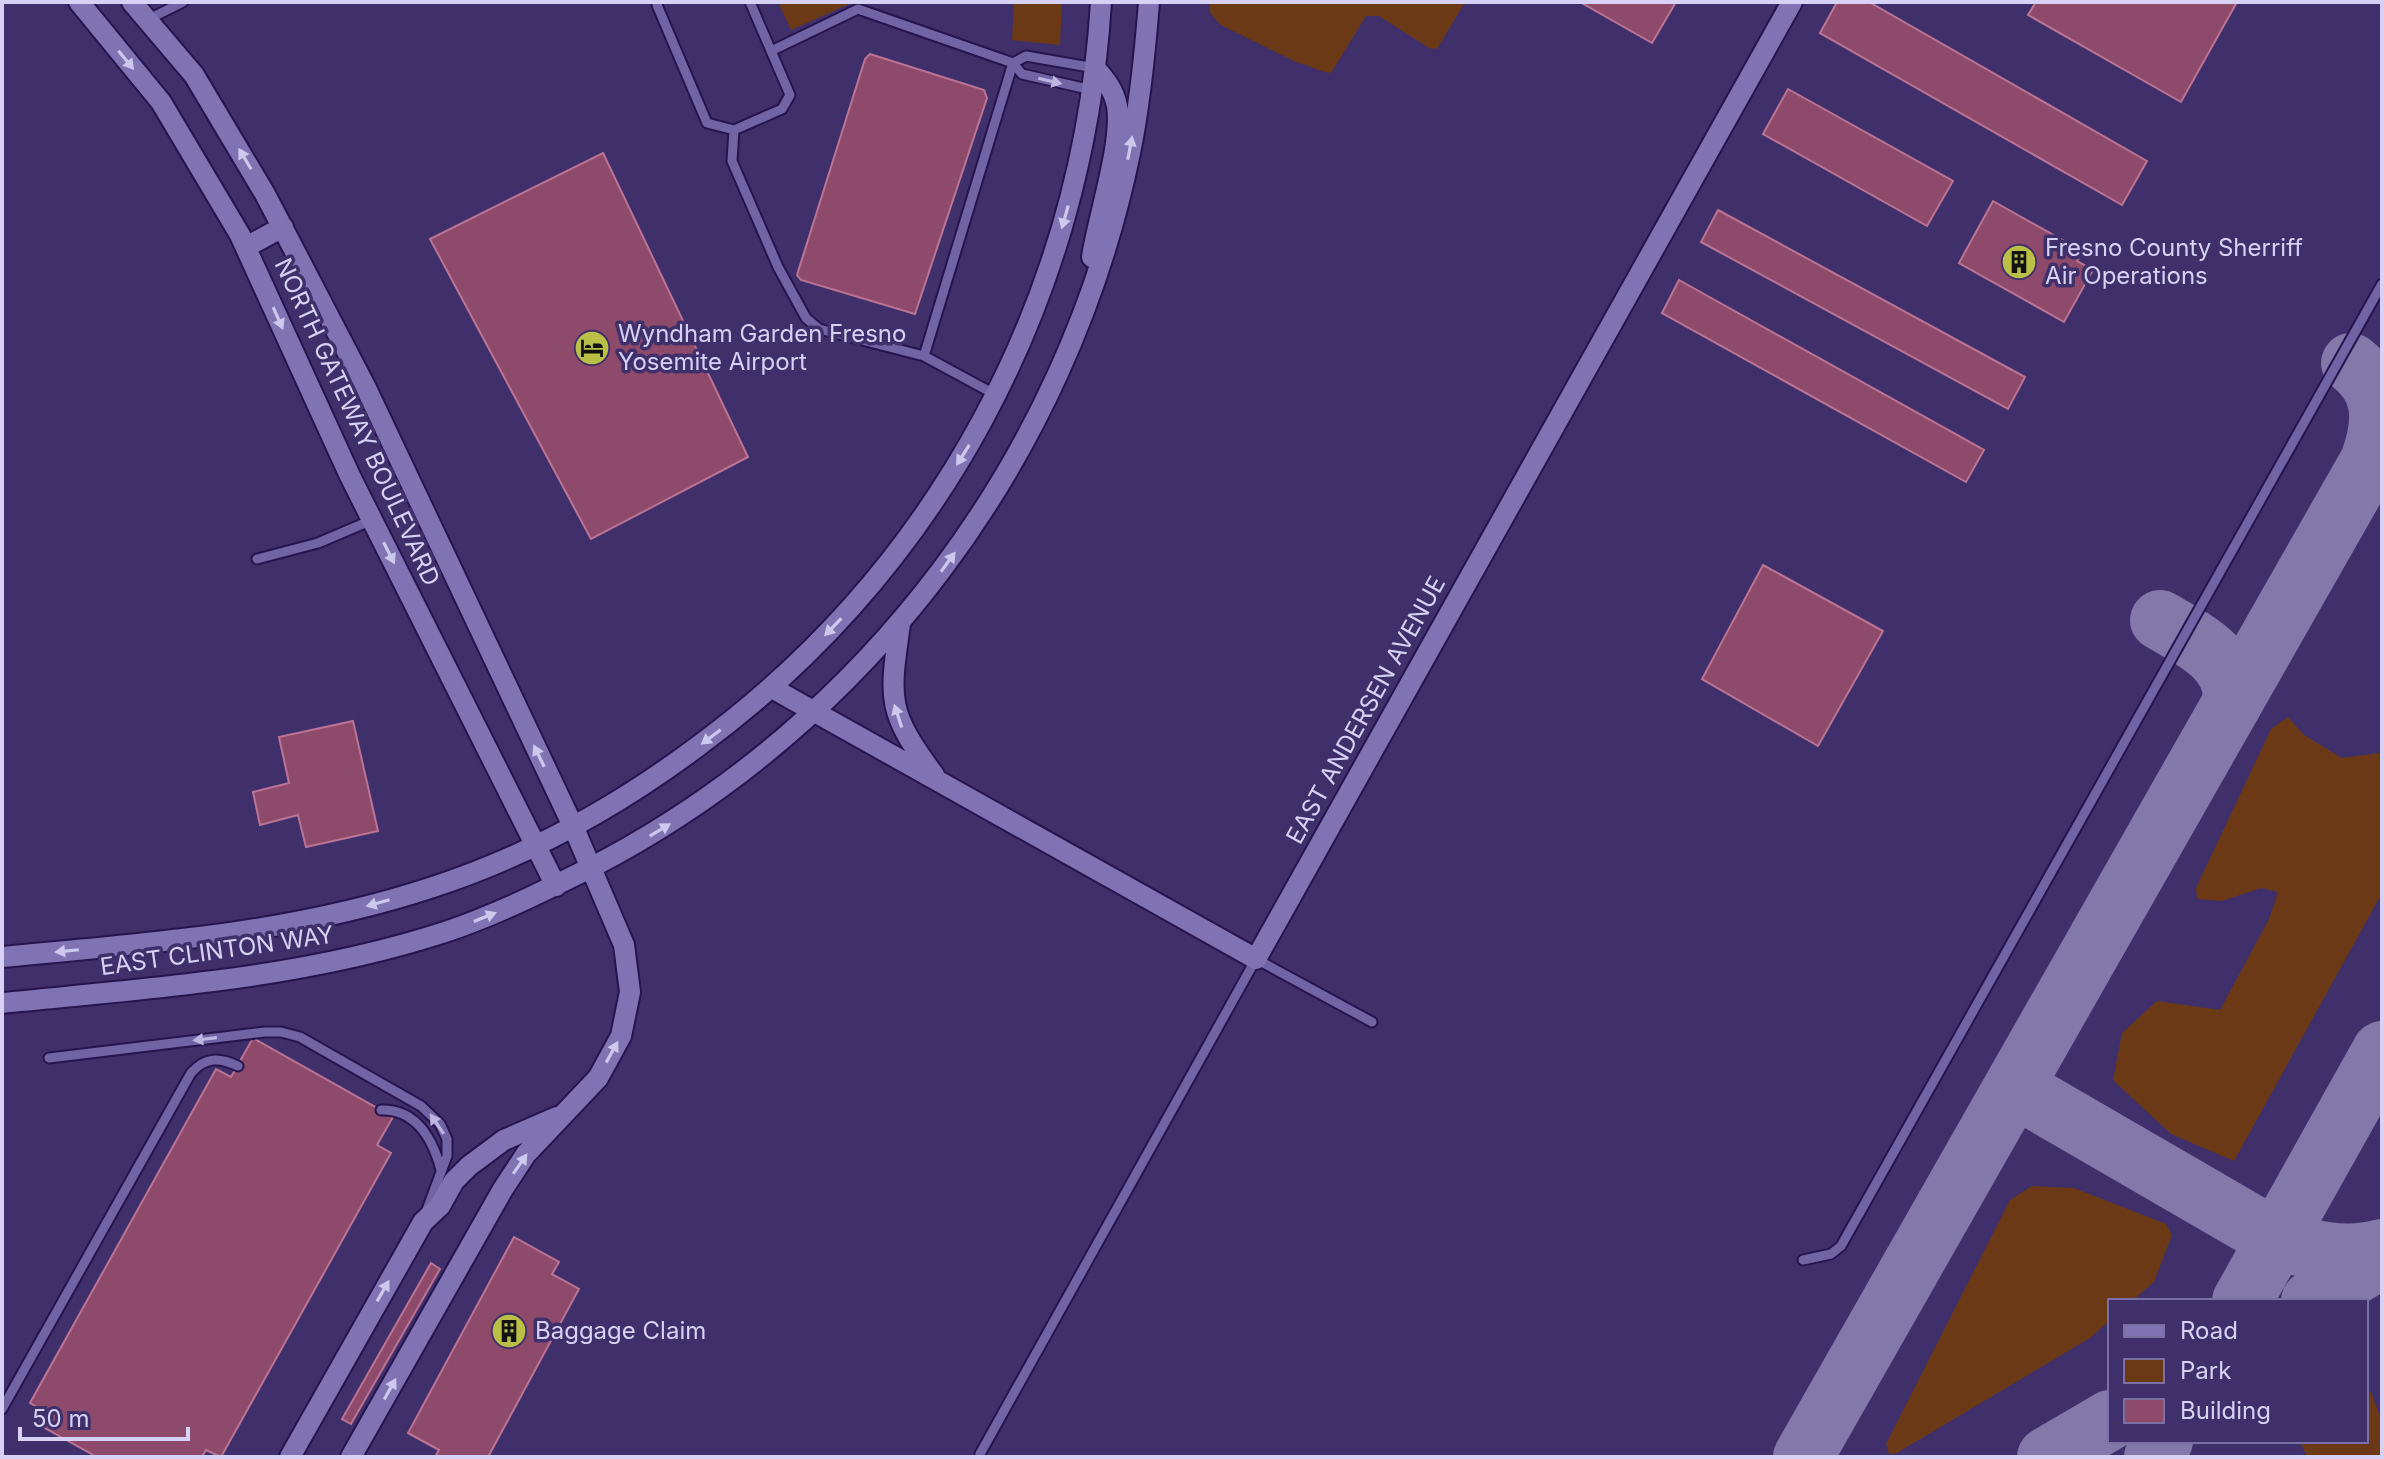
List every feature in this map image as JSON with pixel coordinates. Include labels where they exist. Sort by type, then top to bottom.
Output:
[{"type":"main road","name":"NORTH GATEWAY BOULEVARD","points":[[79,2],[161,102],[246,247],[372,520],[556,886]]},
{"type":"main road","name":"NORTH GATEWAY BOULEVARD","points":[[132,2],[194,75],[283,227],[366,388],[573,826],[624,945],[630,992],[621,1036],[598,1078],[526,1154],[503,1189],[351,1457]]},
{"type":"main road","name":"EAST CLINTON WAY","points":[[2,957],[213,936],[311,921],[437,886],[573,826],[665,771],[772,688],[834,628],[890,562],[948,479],[996,395],[1042,292],[1079,167],[1095,68],[1101,2]]},
{"type":"main road","name":"EAST CLINTON WAY","points":[[2,1003],[233,979],[312,967],[445,932],[556,886],[660,830],[757,761],[857,672],[900,624],[996,493],[1042,408],[1082,316],[1110,234],[1130,152],[1142,77],[1149,2]]},
{"type":"main road","name":"EAST ANDERSEN AVENUE","points":[[1256,959],[1792,2]]},
{"type":"main road","points":[[1082,316],[1116,131],[1117,107],[1108,83],[1095,68]]},
{"type":"main road","points":[[246,247],[283,227]]},
{"type":"main road","points":[[900,624],[892,680],[898,717],[906,737],[939,781]]},
{"type":"main road","points":[[772,688],[1256,959]]},
{"type":"main road","points":[[290,1457],[423,1222],[440,1206],[454,1181],[504,1140],[565,1113]]},
{"type":"lane","points":[[147,20],[183,2]]},
{"type":"lane","points":[[658,2],[707,123],[734,130],[782,109],[790,95],[750,2]]},
{"type":"lane","points":[[771,51],[858,9],[1013,63],[1022,74],[1092,90]]},
{"type":"lane","points":[[924,356],[1013,63],[1026,56],[1095,68]]},
{"type":"lane","points":[[734,130],[732,161],[778,267],[806,318],[819,329],[924,356],[996,395]]},
{"type":"lane","points":[[1803,1260],[1831,1254],[1841,1246],[2382,284]]},
{"type":"lane","points":[[257,559],[318,543],[372,520]]},
{"type":"lane","points":[[980,1454],[1256,959],[1372,1022]]},
{"type":"lane","points":[[49,1058],[265,1032],[291,1034],[431,1114],[440,1124],[447,1139],[447,1156],[430,1195],[423,1222]]},
{"type":"lane","points":[[2,1409],[191,1073],[206,1061],[217,1059],[238,1066]]},
{"type":"lane","points":[[381,1110],[397,1112],[426,1131],[442,1173]]},
{"type":"green space","points":[[778,2],[854,2],[791,30]]},
{"type":"green space","points":[[1014,2],[1062,2],[1060,45],[1012,40]]},
{"type":"green space","points":[[1210,2],[1465,2],[1437,49],[1429,48],[1379,16],[1366,16],[1331,73],[1298,63],[1221,25],[1210,13]]},
{"type":"green space","points":[[2288,717],[2304,735],[2342,758],[2379,753],[2382,748],[2382,893],[2234,1161],[2171,1134],[2113,1080],[2122,1033],[2157,1001],[2220,1010],[2269,919],[2278,892],[2261,888],[2222,901],[2197,899],[2196,888],[2271,729]]},
{"type":"green space","points":[[2032,1186],[2074,1188],[2166,1224],[2172,1235],[2154,1282],[2134,1299],[2108,1299],[2108,1322],[2090,1338],[1897,1453],[1889,1454],[1886,1444],[2010,1200]]},
{"type":"green space","points":[[2371,1392],[2382,1422],[2382,1457],[2307,1457],[2301,1443],[2368,1443],[2368,1393]]},
{"type":"building","points":[[1580,2],[1676,2],[1652,43]]},
{"type":"building","points":[[1837,2],[1869,2],[2147,161],[2122,205],[1820,33]]},
{"type":"building","points":[[2036,2],[2237,2],[2181,102],[2028,15]]},
{"type":"building","points":[[870,54],[984,90],[987,98],[915,314],[801,280],[797,275],[865,59]]},
{"type":"building","points":[[1788,89],[1953,181],[1927,226],[1763,134]]},
{"type":"building","name":"Wyndham Garden Fresno Yosemite Airport","points":[[603,153],[748,457],[591,539],[430,239]]},
{"type":"building","name":"Fresno County Sherriff Air Operations","points":[[1993,201],[2082,251],[2077,261],[2093,270],[2064,322],[1959,263]]},
{"type":"building","points":[[1718,210],[2025,377],[2008,409],[1701,242]]},
{"type":"building","points":[[1679,280],[1984,450],[1966,482],[1662,313]]},
{"type":"building","points":[[1763,565],[1883,631],[1818,746],[1702,679]]},
{"type":"building","points":[[353,721],[378,831],[306,847],[298,815],[260,825],[253,792],[289,783],[279,737]]},
{"type":"building","points":[[253,1038],[393,1117],[377,1145],[391,1153],[221,1457],[206,1450],[202,1457],[97,1457],[36,1423],[42,1410],[30,1403],[216,1069],[231,1077]]},
{"type":"building","name":"Baggage Claim","points":[[514,1237],[559,1262],[552,1274],[579,1289],[488,1457],[435,1457],[439,1450],[408,1433]]},
{"type":"building","points":[[431,1263],[440,1269],[351,1424],[342,1419]]},
{"type":"taxiway","points":[[2351,363],[2370,383],[2378,406],[2378,431],[2371,458]]},
{"type":"taxiway","points":[[1803,1457],[2382,440]]},
{"type":"taxiway","points":[[2160,620],[2198,643],[2220,663],[2232,688],[2232,704]]},
{"type":"taxiway","points":[[2243,1299],[2382,1051]]},
{"type":"taxiway","points":[[2014,1087],[2276,1239],[2329,1252],[2355,1253],[2382,1249]]},
{"type":"taxiway","points":[[2314,1299],[2382,1258]]},
{"type":"taxiway","points":[[2047,1457],[2108,1421]]},
{"type":"taxiway","points":[[2154,1457],[2162,1443]]},
{"type":"place","name":"Fresno County Sherriff Air Operations","points":[[2019,262]]},
{"type":"place","name":"Wyndham Garden Fresno Yosemite Airport","points":[[592,348]]},
{"type":"place","name":"Baggage Claim","points":[[509,1331]]}]
